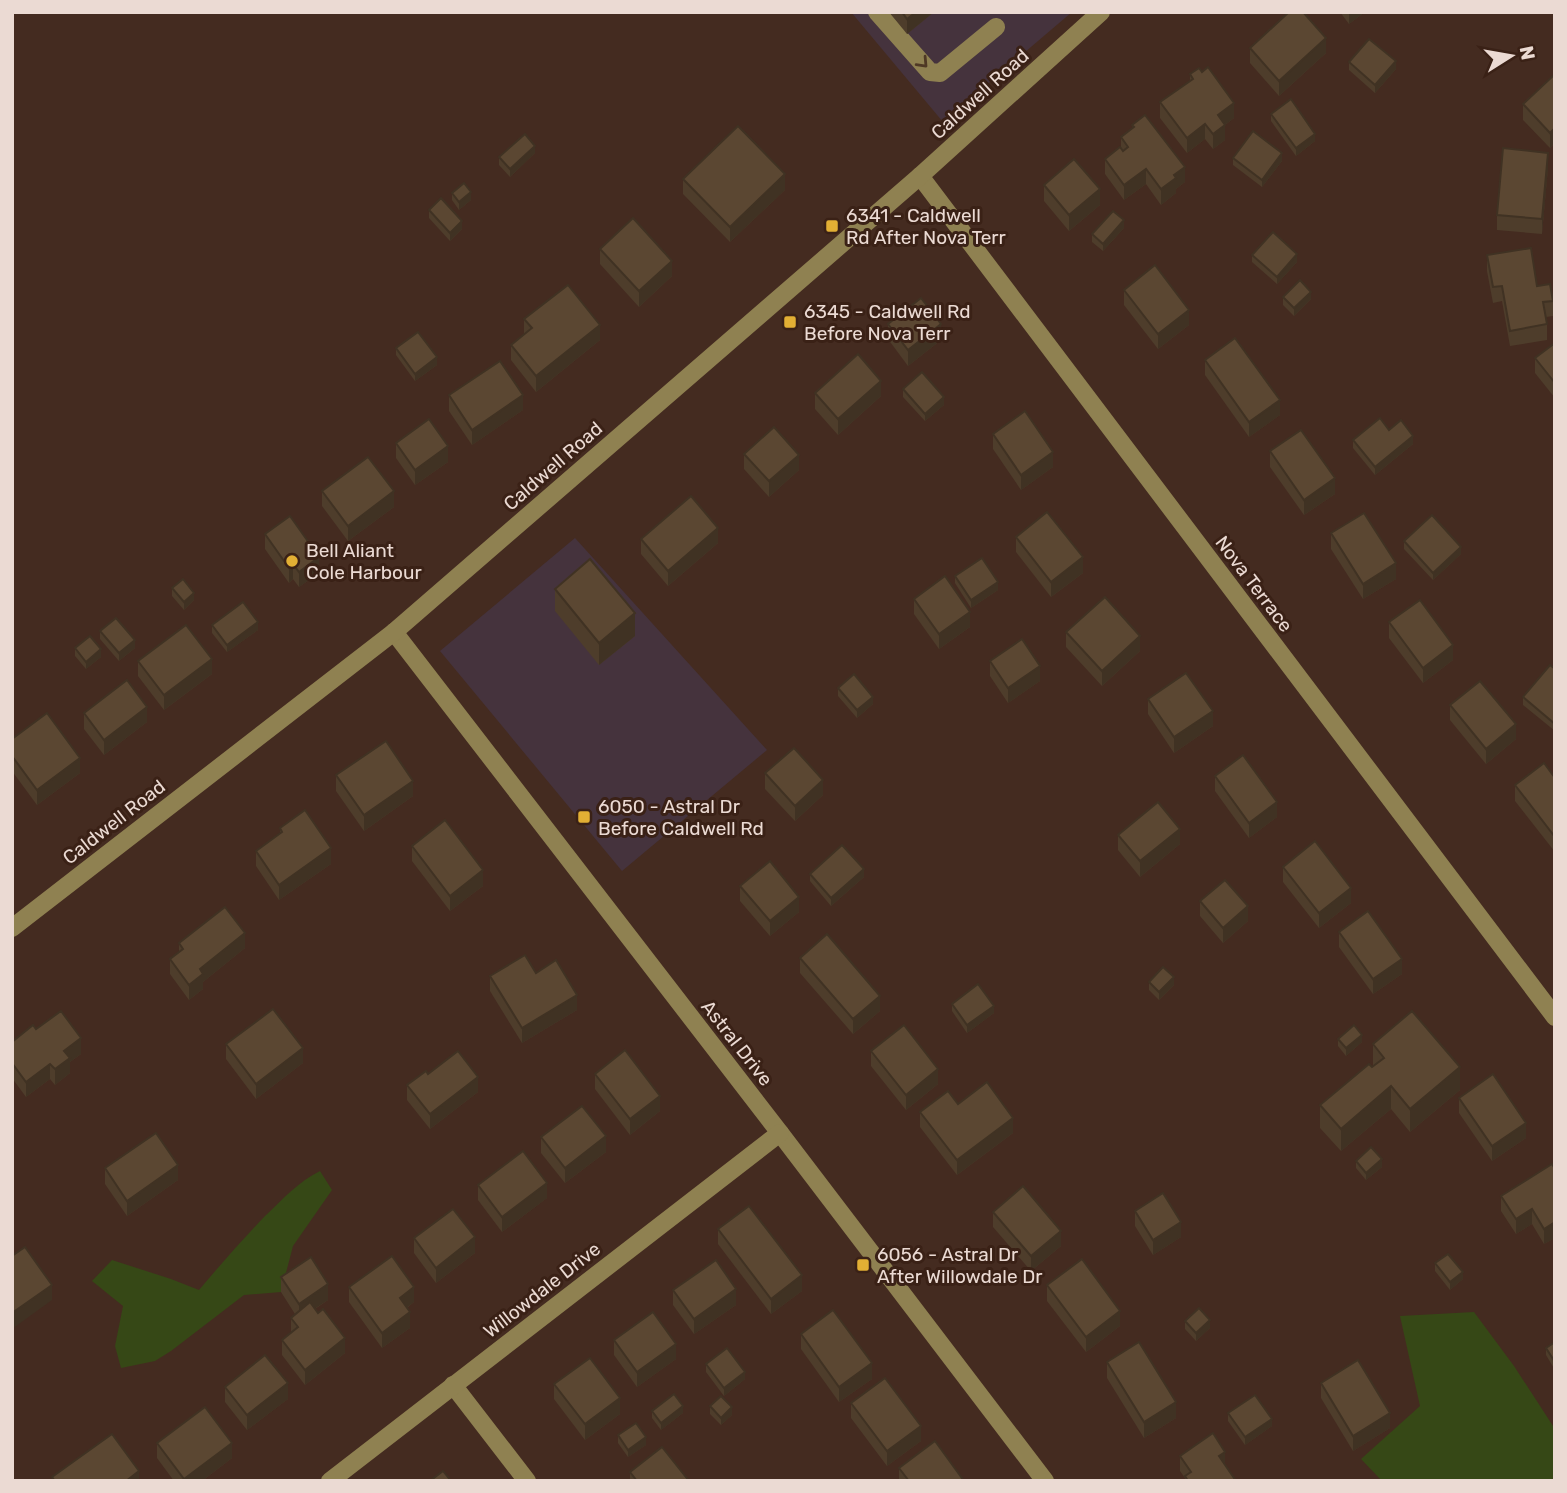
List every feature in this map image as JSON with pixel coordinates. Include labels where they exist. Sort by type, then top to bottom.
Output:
[{"type":"street","points":[[877,12],[930,72],[940,73],[996,27]]},
{"type":"street","name":"Caldwell Road","points":[[12,928],[394,632],[920,176],[1101,12]]},
{"type":"street","name":"Nova Terrace","points":[[920,176],[1555,1017]]},
{"type":"street","name":"Astral Drive","points":[[394,632],[1045,1481]]},
{"type":"street","name":"Willowdale Drive","points":[[330,1481],[780,1133]]},
{"type":"street","points":[[453,1385],[527,1481]]},
{"type":"shaded area","points":[[851,12],[1072,12],[943,122]]},
{"type":"shaded area","points":[[575,538],[767,750],[622,871],[440,651]]},
{"type":"green space","points":[[320,1171],[332,1190],[293,1246],[281,1292],[244,1295],[155,1361],[121,1368],[115,1346],[123,1306],[92,1281],[112,1260],[199,1290],[265,1216],[298,1185]]},
{"type":"green space","points":[[1474,1312],[1514,1366],[1555,1429],[1555,1481],[1382,1481],[1361,1459],[1420,1406],[1400,1316]]},
{"type":"building","points":[[902,12],[916,12],[907,19]]},
{"type":"building","points":[[1289,12],[1303,12],[1326,38],[1279,81],[1250,48]]},
{"type":"building","points":[[1369,39],[1396,61],[1375,85],[1349,62]]},
{"type":"building","points":[[1208,67],[1234,103],[1218,115],[1225,125],[1213,134],[1205,124],[1187,138],[1160,102],[1193,79],[1190,74],[1199,68],[1202,72]]},
{"type":"building","points":[[1555,74],[1555,128],[1550,133],[1523,104]]},
{"type":"building","points":[[1291,99],[1315,134],[1296,148],[1271,114]]},
{"type":"building","points":[[1145,115],[1185,167],[1161,189],[1146,169],[1124,185],[1105,159],[1120,147],[1123,151],[1128,147],[1121,137]]},
{"type":"building","points":[[738,126],[785,174],[730,227],[683,179]]},
{"type":"building","points":[[1253,131],[1282,153],[1262,180],[1233,158]]},
{"type":"building","points":[[525,134],[535,146],[510,169],[499,157]]},
{"type":"building","points":[[1503,148],[1548,153],[1542,219],[1497,215]]},
{"type":"building","points":[[1074,159],[1100,189],[1069,215],[1044,185]]},
{"type":"building","points":[[464,183],[471,192],[459,202],[452,193]]},
{"type":"building","points":[[441,198],[462,221],[450,233],[429,210]]},
{"type":"building","points":[[1113,211],[1124,220],[1103,244],[1092,234]]},
{"type":"building","points":[[633,218],[672,261],[639,291],[600,249]]},
{"type":"building","points":[[1273,232],[1297,254],[1277,277],[1252,255]]},
{"type":"building","points":[[1531,248],[1537,286],[1550,284],[1553,301],[1543,302],[1547,324],[1510,331],[1502,286],[1493,287],[1487,255]]},
{"type":"building","points":[[1155,265],[1189,310],[1158,334],[1124,290]]},
{"type":"building","points":[[1300,280],[1311,292],[1294,308],[1283,297]]},
{"type":"building","points":[[568,285],[600,325],[536,376],[511,345],[532,328],[524,319]]},
{"type":"building","points":[[921,298],[941,324],[908,350],[888,324]]},
{"type":"building","points":[[418,332],[437,357],[415,374],[396,348]]},
{"type":"building","points":[[1235,338],[1280,400],[1249,422],[1205,360]]},
{"type":"building","points":[[1555,343],[1555,383],[1535,358]]},
{"type":"building","points":[[858,354],[881,381],[838,419],[815,393]]},
{"type":"building","points":[[500,361],[523,395],[472,430],[449,395]]},
{"type":"building","points":[[922,372],[944,397],[925,414],[903,389]]},
{"type":"building","points":[[1025,411],[1053,452],[1021,475],[993,434]]},
{"type":"building","points":[[1380,418],[1389,430],[1401,420],[1413,436],[1375,467],[1353,440]]},
{"type":"building","points":[[429,419],[448,446],[415,470],[396,443]]},
{"type":"building","points":[[774,427],[799,455],[769,481],[744,454]]},
{"type":"building","points":[[1301,430],[1335,478],[1304,500],[1270,451]]},
{"type":"building","points":[[368,457],[394,491],[348,526],[322,491]]},
{"type":"building","points":[[691,496],[718,528],[668,571],[641,539]]},
{"type":"building","points":[[1047,512],[1083,557],[1051,582],[1016,537]]},
{"type":"building","points":[[1364,513],[1396,563],[1363,584],[1331,533]]},
{"type":"building","points":[[1432,515],[1461,547],[1433,573],[1404,541]]},
{"type":"building","points":[[290,516],[319,557],[299,572],[293,564],[289,568],[265,534]]},
{"type":"building","points":[[982,558],[998,582],[971,600],[955,576]]},
{"type":"building","points":[[590,559],[635,613],[599,643],[555,589]]},
{"type":"building","points":[[945,576],[970,612],[939,634],[914,599]]},
{"type":"building","points":[[183,579],[194,593],[184,602],[172,588]]},
{"type":"building","points":[[1105,597],[1140,636],[1102,671],[1066,632]]},
{"type":"building","points":[[1420,600],[1453,645],[1423,668],[1389,622]]},
{"type":"building","points":[[243,602],[258,622],[227,645],[212,625]]},
{"type":"building","points":[[116,618],[135,640],[119,653],[100,631]]},
{"type":"building","points":[[186,625],[212,659],[164,695],[138,661]]},
{"type":"building","points":[[90,636],[101,649],[86,662],[75,648]]},
{"type":"building","points":[[1022,639],[1040,666],[1008,688],[990,661]]},
{"type":"building","points":[[1550,665],[1555,669],[1555,724],[1523,697]]},
{"type":"building","points":[[1186,673],[1213,711],[1174,737],[1148,699]]},
{"type":"building","points":[[854,674],[873,697],[857,710],[838,688]]},
{"type":"building","points":[[127,680],[147,707],[104,740],[84,713]]},
{"type":"building","points":[[1480,681],[1516,724],[1486,749],[1450,705]]},
{"type":"building","points":[[47,713],[80,758],[37,790],[12,756],[12,739]]},
{"type":"building","points":[[386,741],[413,781],[364,815],[336,775]]},
{"type":"building","points":[[794,748],[823,780],[795,806],[765,773]]},
{"type":"building","points":[[1243,755],[1277,802],[1249,823],[1215,776]]},
{"type":"building","points":[[1544,763],[1555,778],[1555,837],[1515,785]]},
{"type":"building","points":[[1158,802],[1180,829],[1140,861],[1118,835]]},
{"type":"building","points":[[305,810],[331,848],[279,885],[256,851],[282,832],[280,828]]},
{"type":"building","points":[[445,820],[483,870],[450,896],[412,846]]},
{"type":"building","points":[[1315,841],[1351,888],[1319,913],[1283,867]]},
{"type":"building","points":[[842,845],[864,869],[831,898],[810,874]]},
{"type":"building","points":[[770,861],[799,897],[770,921],[740,886]]},
{"type":"building","points":[[1225,880],[1248,906],[1223,928],[1200,901]]},
{"type":"building","points":[[225,907],[245,933],[200,969],[203,974],[189,985],[170,959],[183,949],[179,943]]},
{"type":"building","points":[[1368,911],[1402,959],[1373,979],[1339,932]]},
{"type":"building","points":[[827,934],[880,996],[853,1019],[800,958]]},
{"type":"building","points":[[525,955],[536,973],[556,960],[577,995],[522,1028],[490,976]]},
{"type":"building","points":[[1163,967],[1174,977],[1159,992],[1149,982]]},
{"type":"building","points":[[978,984],[994,1006],[967,1025],[952,1004]]},
{"type":"building","points":[[273,1009],[303,1048],[256,1084],[226,1044]]},
{"type":"building","points":[[61,1011],[81,1038],[64,1051],[70,1058],[55,1069],[50,1064],[26,1082],[12,1063],[12,1042],[33,1025],[36,1029]]},
{"type":"building","points":[[1412,1011],[1460,1067],[1410,1109],[1391,1086],[1341,1129],[1320,1105],[1369,1064],[1372,1067],[1384,1058],[1373,1044]]},
{"type":"building","points":[[904,1025],[938,1069],[906,1095],[871,1051]]},
{"type":"building","points":[[1354,1025],[1362,1035],[1346,1048],[1338,1039]]},
{"type":"building","points":[[625,1050],[660,1096],[630,1119],[595,1074]]},
{"type":"building","points":[[458,1051],[478,1077],[430,1114],[407,1085],[426,1071],[428,1074]]},
{"type":"building","points":[[1493,1074],[1526,1123],[1492,1146],[1459,1098]]},
{"type":"building","points":[[987,1082],[1013,1118],[957,1160],[920,1112],[948,1091],[958,1104]]},
{"type":"building","points":[[582,1106],[606,1136],[565,1168],[541,1137]]},
{"type":"building","points":[[156,1133],[178,1165],[127,1201],[105,1168]]},
{"type":"building","points":[[1371,1147],[1382,1159],[1366,1173],[1356,1161]]},
{"type":"building","points":[[523,1151],[547,1183],[502,1217],[478,1185]]},
{"type":"building","points":[[1552,1164],[1555,1169],[1555,1222],[1544,1229],[1532,1209],[1516,1219],[1501,1196]]},
{"type":"building","points":[[1023,1186],[1061,1231],[1031,1256],[993,1212]]},
{"type":"building","points":[[1163,1193],[1181,1222],[1153,1240],[1135,1211]]},
{"type":"building","points":[[749,1206],[802,1275],[771,1299],[718,1229]]},
{"type":"building","points":[[453,1209],[475,1237],[436,1268],[414,1238]]},
{"type":"building","points":[[25,1247],[52,1285],[12,1313],[12,1256]]},
{"type":"building","points":[[1448,1254],[1463,1272],[1450,1282],[1435,1263]]},
{"type":"building","points":[[392,1256],[414,1287],[400,1298],[410,1312],[382,1333],[349,1287]]},
{"type":"building","points":[[311,1257],[328,1284],[299,1304],[281,1277]]},
{"type":"building","points":[[1082,1259],[1120,1311],[1086,1337],[1047,1285]]},
{"type":"building","points":[[716,1260],[736,1289],[694,1319],[673,1290]]},
{"type":"building","points":[[310,1302],[318,1313],[323,1309],[345,1338],[305,1370],[282,1340],[298,1327],[291,1318]]},
{"type":"building","points":[[1199,1308],[1210,1320],[1196,1333],[1185,1321]]},
{"type":"building","points":[[833,1310],[872,1363],[839,1387],[801,1334]]},
{"type":"building","points":[[653,1312],[676,1344],[637,1372],[614,1340]]},
{"type":"building","points":[[1139,1342],[1176,1402],[1144,1422],[1107,1362]]},
{"type":"building","points":[[1555,1342],[1555,1362],[1546,1348]]},
{"type":"building","points":[[727,1348],[745,1372],[724,1388],[706,1364]]},
{"type":"building","points":[[265,1355],[288,1383],[247,1415],[225,1387]]},
{"type":"building","points":[[590,1358],[620,1398],[585,1424],[554,1384]]},
{"type":"building","points":[[1358,1360],[1390,1413],[1353,1436],[1321,1383]]},
{"type":"building","points":[[885,1378],[921,1426],[887,1451],[851,1403]]},
{"type":"building","points":[[674,1394],[683,1406],[661,1423],[652,1411]]},
{"type":"building","points":[[1255,1395],[1272,1419],[1245,1437],[1228,1413]]},
{"type":"building","points":[[721,1396],[732,1407],[721,1418],[710,1406]]},
{"type":"building","points":[[205,1407],[232,1443],[184,1479],[157,1443]]},
{"type":"building","points":[[636,1423],[646,1437],[628,1450],[618,1435]]},
{"type":"building","points":[[1213,1433],[1225,1452],[1219,1456],[1236,1481],[1188,1481],[1185,1476],[1191,1472],[1180,1456]]},
{"type":"building","points":[[112,1434],[139,1471],[126,1481],[55,1481],[52,1477]]},
{"type":"building","points":[[935,1441],[964,1481],[909,1481],[899,1468]]},
{"type":"building","points":[[662,1447],[689,1481],[637,1481],[630,1472]]},
{"type":"building","points":[[443,1471],[451,1481],[430,1481]]},
{"type":"place","name":"6341 - Caldwell Rd After Nova Terr","points":[[832,226]]},
{"type":"place","name":"6345 - Caldwell Rd Before Nova Terr","points":[[790,322]]},
{"type":"place","name":"Bell Aliant Cole Harbour","points":[[292,561]]},
{"type":"place","name":"6050 - Astral Dr Before Caldwell Rd","points":[[584,817]]},
{"type":"place","name":"6056 - Astral Dr After Willowdale Dr","points":[[863,1265]]}]
